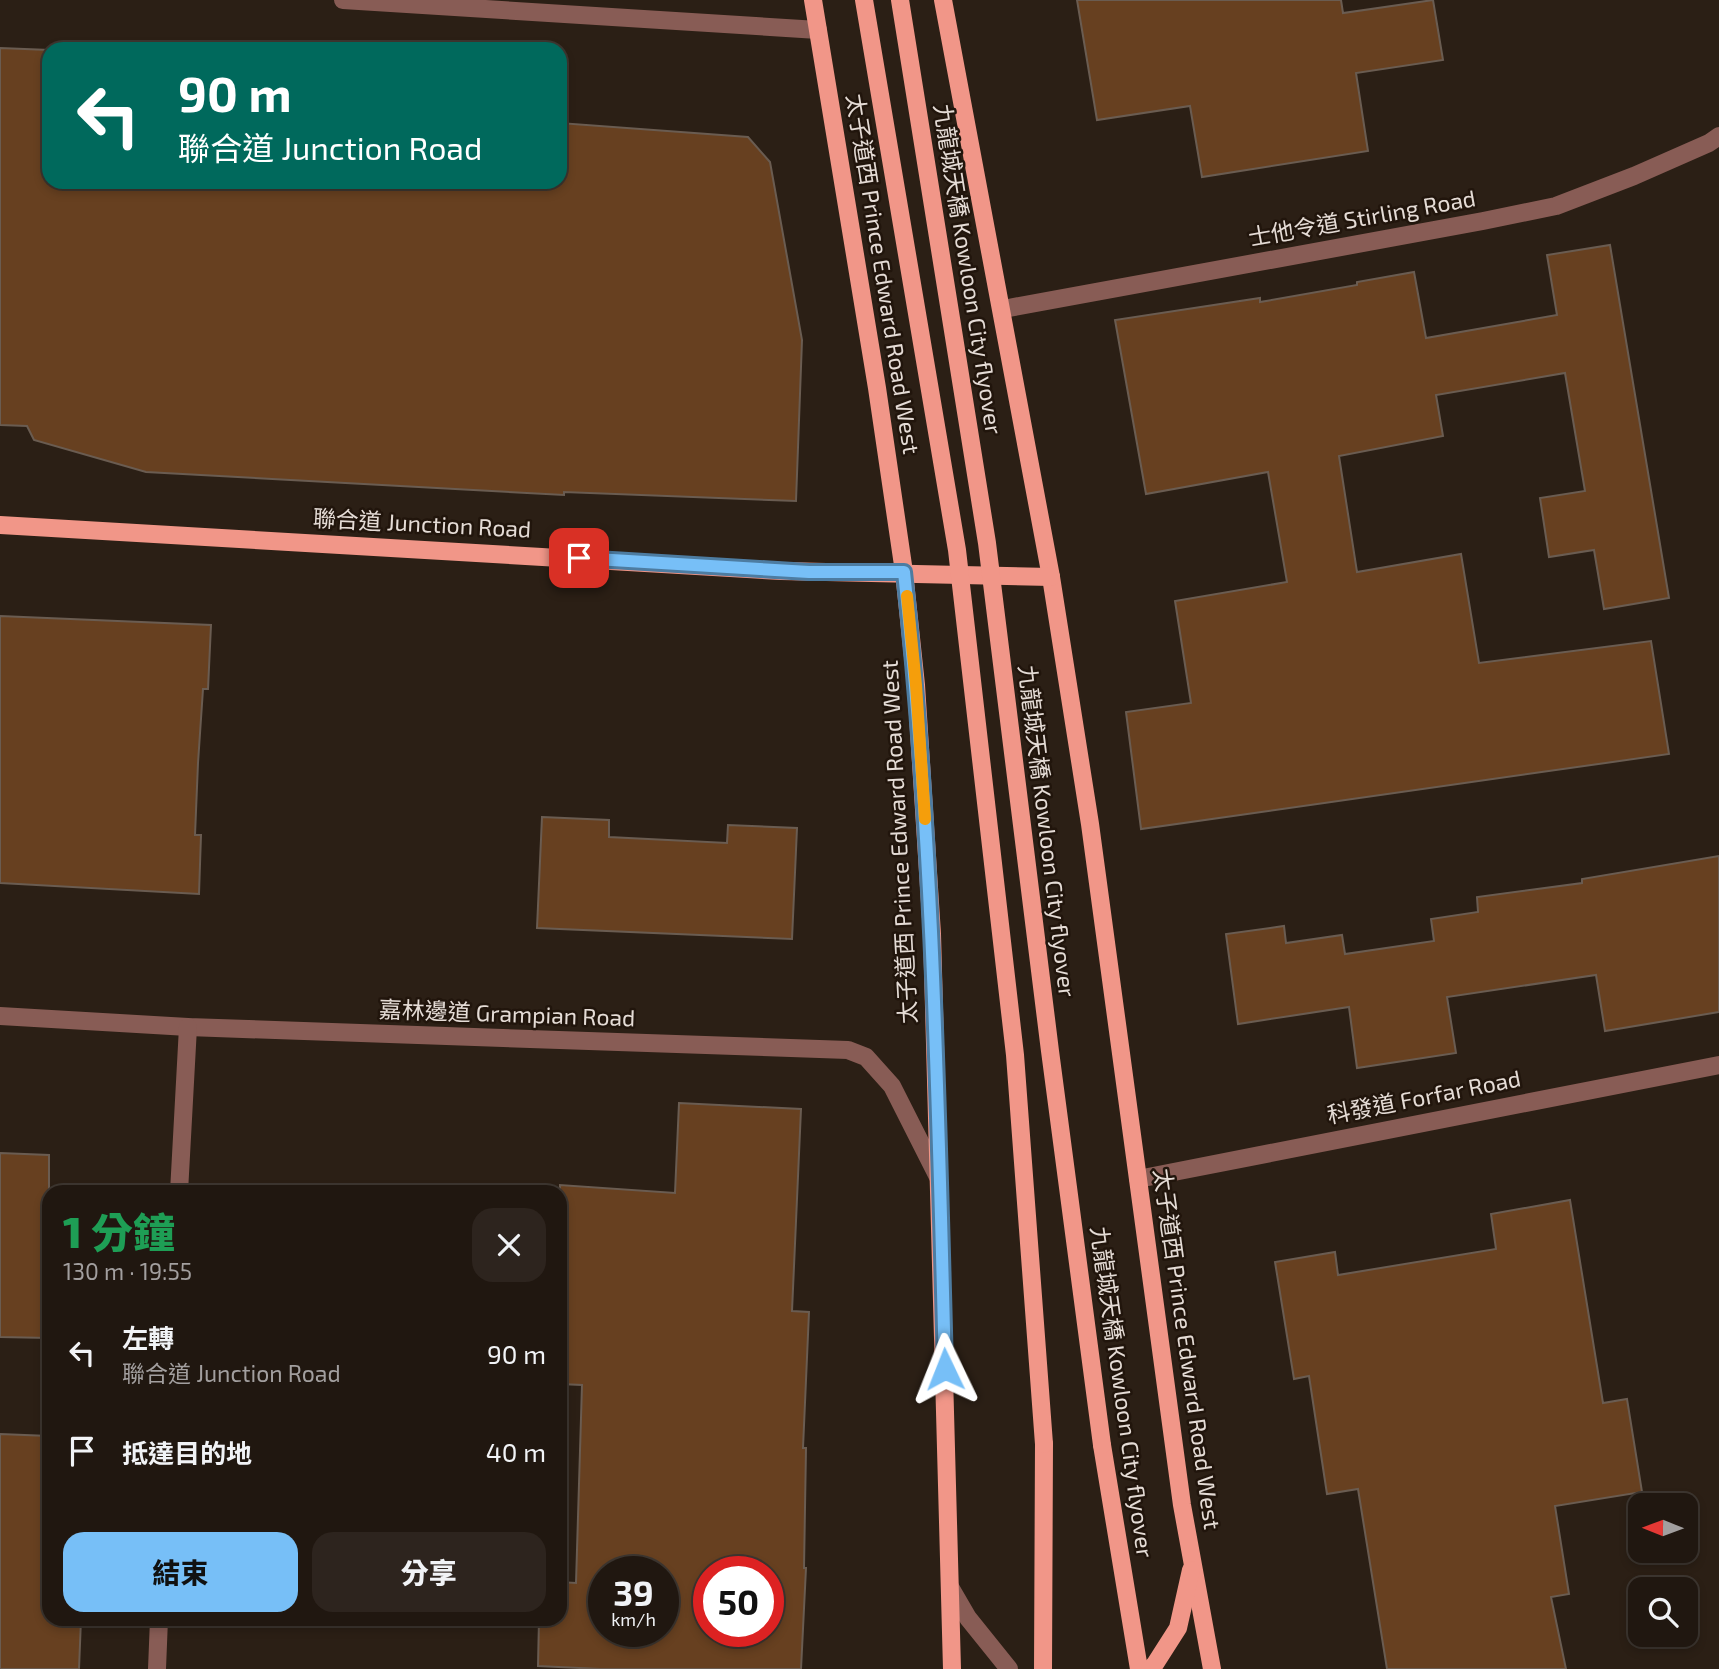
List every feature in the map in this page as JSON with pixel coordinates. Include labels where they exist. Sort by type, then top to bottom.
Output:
[{"type":"main road","name":"太子道西 Prince Edward Road West","points":[[813,0],[877,387],[904,572],[917,697],[932,934],[950,1587]]},
{"type":"main road","points":[[864,0],[957,550],[1015,1055],[1044,1444],[1043,1669]]},
{"type":"main road","name":"九龍城天橋 Kowloon City flyover","points":[[900,0],[987,542],[1100,1431],[1139,1669]]},
{"type":"main road","name":"太子道西 Prince Edward Road West","points":[[943,0],[1003,309],[1051,577],[1090,824],[1182,1505],[1212,1669]]},
{"type":"main road","name":"聯合道 Junction Road","points":[[0,525],[791,571],[1051,577]]},
{"type":"main road","points":[[1150,1669],[1178,1628],[1191,1569],[1182,1505]]},
{"type":"main road","points":[[950,1587],[952,1669]]},
{"type":"street","points":[[343,0],[818,30]]},
{"type":"street","name":"士他令道 Stirling Road","points":[[1003,309],[1483,222],[1556,206],[1709,144],[1719,136]]},
{"type":"street","name":"嘉林邊道 Grampian Road","points":[[0,1016],[187,1027],[849,1050],[866,1057],[892,1086],[939,1181]]},
{"type":"street","points":[[179,1185],[187,1027]]},
{"type":"street","name":"科發道 Forfar Road","points":[[1138,1179],[1719,1065]]},
{"type":"street","name":"太子道西 Prince Edward Road West","points":[[950,1587],[968,1618],[1009,1669]]},
{"type":"street","points":[[157,1669],[159,1626]]},
{"type":"building","points":[[1077,0],[1341,0],[1343,13],[1433,0],[1443,60],[1356,73],[1368,151],[1202,177],[1190,106],[1097,120]]},
{"type":"building","points":[[0,48],[42,50],[42,189],[567,189],[567,124],[748,137],[770,162],[802,340],[796,501],[564,492],[564,495],[146,472],[34,440],[27,426],[0,425]]},
{"type":"building","points":[[1610,245],[1669,598],[1604,609],[1594,550],[1549,557],[1540,498],[1585,491],[1565,373],[1436,395],[1443,436],[1339,456],[1357,572],[1461,554],[1479,663],[1651,641],[1669,754],[1141,829],[1126,712],[1191,703],[1175,601],[1287,582],[1268,472],[1146,494],[1115,320],[1260,298],[1260,302],[1414,272],[1426,338],[1557,315],[1547,255]]},
{"type":"building","points":[[0,616],[211,625],[208,689],[203,689],[198,763],[195,835],[201,835],[199,894],[0,883]]},
{"type":"building","points":[[542,817],[609,820],[609,837],[727,843],[728,825],[797,828],[792,939],[537,928]]},
{"type":"building","points":[[1719,856],[1719,1012],[1605,1031],[1596,975],[1447,997],[1456,1053],[1357,1068],[1349,1007],[1238,1024],[1226,934],[1284,926],[1286,943],[1342,935],[1345,954],[1434,941],[1431,919],[1478,912],[1477,897],[1582,883],[1582,879]]},
{"type":"building","points":[[679,1103],[801,1109],[792,1311],[809,1312],[803,1448],[806,1448],[806,1568],[801,1669],[600,1669],[538,1666],[539,1626],[567,1626],[567,1582],[576,1583],[582,1385],[567,1384],[567,1185],[675,1193]]},
{"type":"building","points":[[0,1153],[49,1155],[49,1185],[42,1185],[42,1338],[0,1337]]},
{"type":"building","points":[[1570,1200],[1603,1403],[1627,1399],[1642,1492],[1555,1506],[1569,1594],[1551,1597],[1566,1669],[1387,1669],[1358,1489],[1327,1494],[1309,1376],[1294,1379],[1275,1262],[1335,1252],[1338,1275],[1496,1249],[1491,1214]]},
{"type":"building","points":[[0,1434],[42,1436],[42,1626],[81,1626],[79,1669],[0,1669]]},
{"type":"slow traffic","points":[[907,596],[925,819]]},
{"type":"route","points":[[579,558],[809,572],[904,572],[916,685],[932,934],[945,1369]]}]
